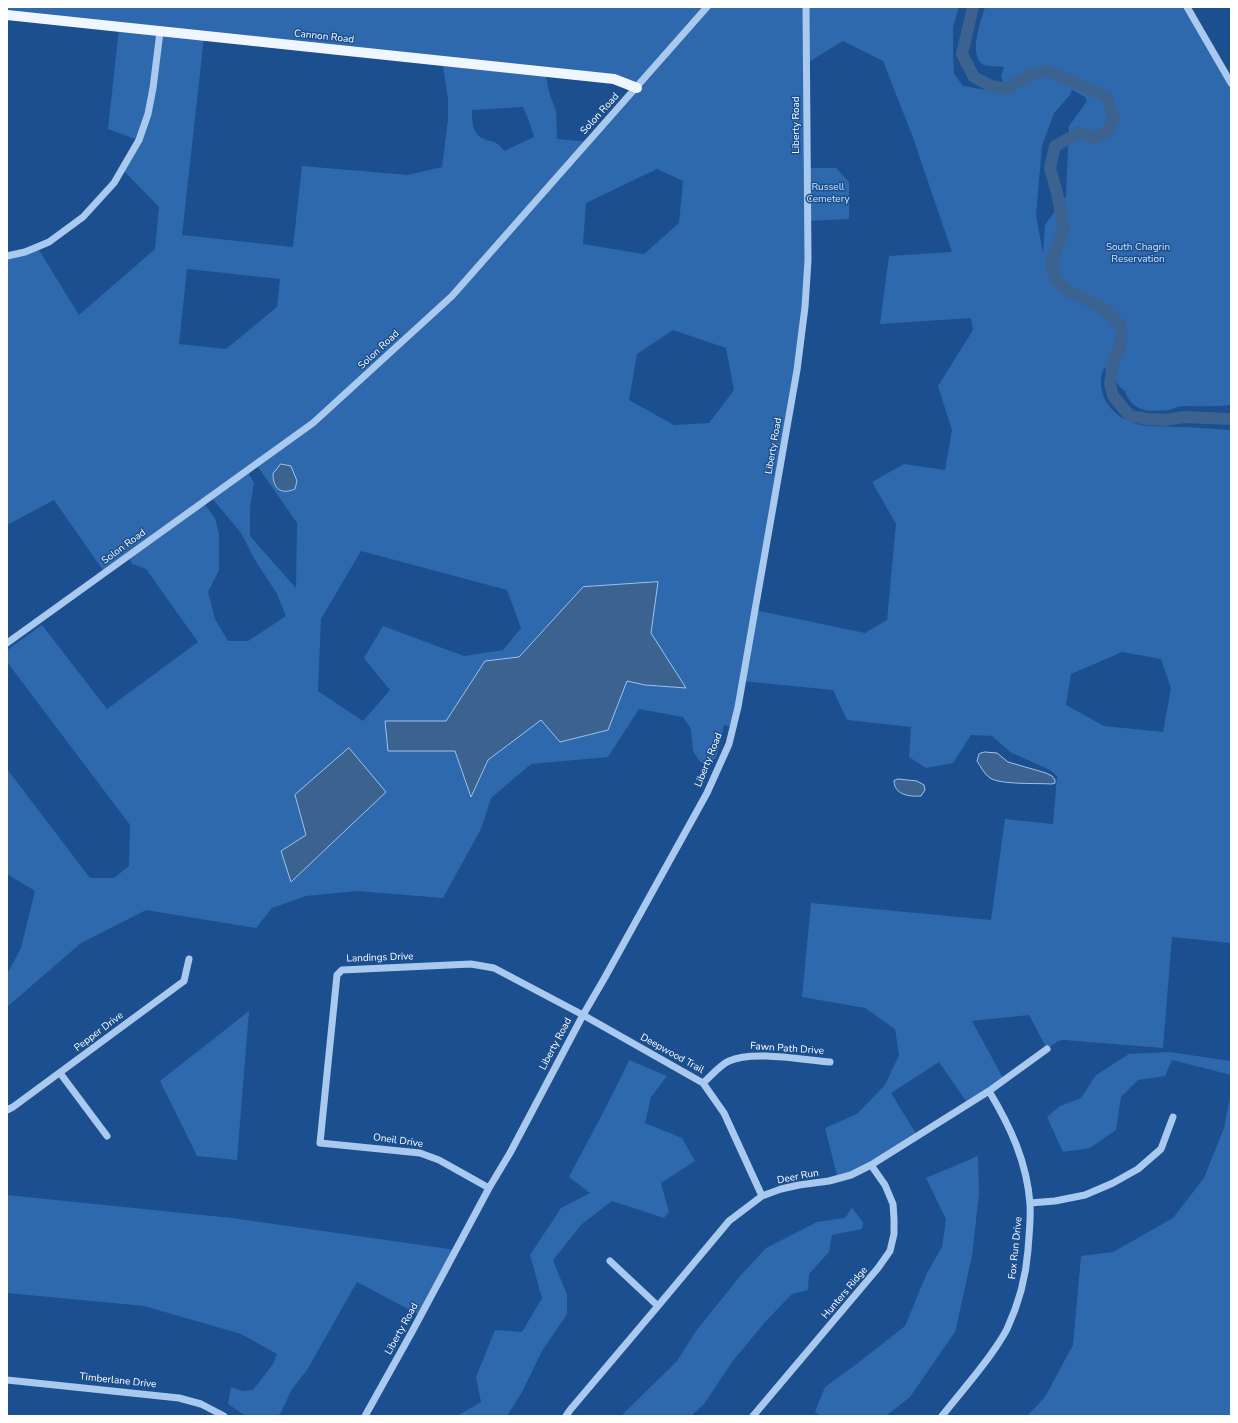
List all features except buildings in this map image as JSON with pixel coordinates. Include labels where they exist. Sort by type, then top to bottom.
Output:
[{"type":"main road","name":"Cannon Road","points":[[7,15],[614,79],[637,88]]},
{"type":"street","name":"Solon Road","points":[[7,643],[313,423],[452,296],[707,7]]},
{"type":"street","name":"Liberty Road","points":[[365,1416],[489,1188],[510,1153],[583,1015],[707,793],[729,744],[738,707],[797,370],[805,307],[808,260],[806,7]]},
{"type":"street","points":[[1187,7],[1231,83]]},
{"type":"street","points":[[7,256],[25,252],[49,242],[83,217],[114,183],[139,140],[148,114],[160,32]]},
{"type":"street","name":"Pepper Drive","points":[[7,1110],[60,1073],[184,981],[189,959]]},
{"type":"street","name":"Landings Drive","points":[[320,1143],[337,975],[342,970],[472,964],[484,966],[494,968],[583,1015]]},
{"type":"street","name":"Deepwood Trail","points":[[583,1015],[703,1083],[724,1112],[762,1196]]},
{"type":"street","name":"Deer Run","points":[[566,1416],[729,1220],[762,1196],[781,1189],[829,1181],[852,1175],[871,1165],[989,1091],[1047,1049]]},
{"type":"street","name":"Fawn Path Drive","points":[[703,1083],[727,1061],[740,1057],[753,1055],[830,1062]]},
{"type":"street","points":[[60,1073],[107,1136]]},
{"type":"street","name":"Fox Run Drive","points":[[942,1416],[987,1360],[1007,1330],[1020,1298],[1026,1270],[1030,1225],[1030,1203],[1024,1168],[1006,1119],[989,1091]]},
{"type":"street","points":[[1030,1203],[1055,1201],[1085,1195],[1114,1183],[1138,1169],[1161,1150],[1173,1118]]},
{"type":"street","name":"Oneil Drive","points":[[320,1143],[420,1153],[439,1160],[489,1188]]},
{"type":"street","name":"Hunters Ridge","points":[[753,1416],[878,1268],[890,1251],[894,1234],[893,1204],[885,1185],[871,1165]]},
{"type":"street","points":[[610,1261],[658,1306]]},
{"type":"street","name":"Timberlane Drive","points":[[7,1380],[179,1398],[201,1404],[224,1416]]},
{"type":"green space","points":[[7,7],[959,7],[953,27],[954,74],[963,86],[993,91],[1005,86],[1001,76],[1004,67],[982,64],[977,56],[977,35],[985,7],[1190,7],[1231,77],[1231,405],[1181,406],[1162,411],[1142,409],[1132,403],[1125,391],[1104,367],[1101,377],[1103,396],[1108,404],[1114,412],[1131,422],[1149,426],[1231,430],[1231,943],[1172,937],[1163,1048],[1064,1040],[1058,1041],[1047,1049],[1029,1015],[972,1021],[1004,1080],[968,1104],[939,1062],[891,1093],[917,1135],[892,1151],[838,1179],[825,1128],[857,1114],[885,1085],[899,1055],[895,1029],[865,1008],[802,997],[811,903],[991,920],[1005,819],[1053,824],[1057,776],[1050,770],[1010,752],[992,736],[971,735],[953,763],[926,768],[909,757],[911,727],[847,720],[833,690],[742,681],[733,727],[724,725],[717,756],[710,764],[700,762],[693,751],[691,729],[683,717],[639,709],[608,757],[531,764],[491,798],[481,829],[443,898],[357,891],[306,896],[272,908],[256,928],[146,910],[81,943],[7,1007],[7,974],[21,948],[35,891],[7,874],[7,769],[90,878],[114,878],[129,866],[130,825],[7,662],[7,650],[42,625],[107,709],[198,642],[146,569],[132,564],[129,556],[105,573],[54,500],[7,525],[7,256],[37,247],[79,315],[155,249],[159,207],[122,169],[138,140],[108,129],[119,28],[7,15]],"holes":[[[204,37],[614,79],[637,88],[589,142],[557,139],[556,111],[549,92],[546,76],[443,66],[448,99],[448,120],[442,167],[408,175],[302,166],[293,247],[182,235]],[[843,41],[883,61],[912,135],[952,252],[889,256],[880,324],[971,318],[973,330],[938,386],[952,430],[945,470],[904,464],[872,482],[896,524],[887,620],[865,633],[755,610],[805,307],[808,221],[849,219],[849,182],[836,168],[808,168],[807,63]],[[1072,90],[1085,97],[1087,101],[1069,126],[1066,196],[1045,225],[1043,253],[1036,215],[1042,146],[1054,113],[1070,95]],[[523,107],[534,137],[504,151],[496,143],[479,136],[474,130],[472,110]],[[657,169],[683,181],[679,223],[644,254],[583,244],[586,203]],[[187,269],[280,279],[277,307],[226,349],[179,344]],[[673,330],[726,348],[734,390],[709,423],[674,425],[629,400],[637,354]],[[256,464],[297,523],[296,588],[250,536],[250,507],[254,483],[247,470]],[[211,497],[241,533],[255,560],[277,594],[286,616],[248,641],[228,641],[215,619],[208,592],[219,570],[219,534],[215,518],[203,502]],[[361,551],[507,590],[521,628],[503,650],[464,656],[383,626],[364,658],[390,690],[363,721],[318,691],[321,619]],[[658,582],[651,633],[685,688],[645,685],[627,681],[607,730],[560,742],[541,720],[488,760],[471,797],[455,751],[388,751],[385,721],[446,721],[485,661],[519,657],[583,587]],[[1122,652],[1161,659],[1171,688],[1163,732],[1104,726],[1066,705],[1071,674]]]},
{"type":"green space","points":[[249,1011],[237,1160],[197,1156],[160,1081]]},
{"type":"green space","points":[[1169,1052],[1231,1061],[1231,1075],[1172,1060],[1165,1076],[1138,1080],[1121,1097],[1116,1130],[1090,1148],[1063,1152],[1047,1117],[1060,1106],[1081,1098],[1096,1075],[1129,1054]]},
{"type":"green space","points":[[629,1060],[667,1076],[651,1097],[645,1123],[682,1138],[695,1161],[661,1183],[669,1212],[664,1218],[612,1201],[582,1224],[553,1260],[567,1295],[567,1314],[542,1351],[522,1392],[507,1416],[457,1416],[481,1402],[476,1377],[495,1330],[522,1332],[542,1298],[530,1255],[561,1208],[590,1193],[569,1177]]},
{"type":"green space","points":[[1231,1093],[1231,1416],[1027,1416],[1045,1397],[1073,1345],[1081,1256],[1113,1252],[1173,1218],[1204,1178],[1224,1128]]},
{"type":"green space","points":[[978,1156],[979,1194],[972,1256],[955,1332],[910,1397],[886,1416],[820,1416],[815,1412],[825,1387],[905,1326],[927,1273],[942,1247],[946,1219],[926,1178]]},
{"type":"green space","points":[[7,1195],[232,1218],[456,1250],[421,1316],[357,1282],[307,1370],[292,1389],[280,1414],[276,1416],[246,1416],[228,1404],[231,1387],[243,1391],[253,1390],[273,1364],[277,1354],[241,1334],[144,1306],[7,1293]]},
{"type":"green space","points":[[852,1208],[863,1222],[862,1229],[832,1235],[829,1252],[809,1274],[808,1290],[792,1294],[765,1322],[732,1362],[704,1404],[691,1416],[621,1416],[677,1361],[696,1331],[741,1275],[766,1248],[817,1222],[845,1218]]},
{"type":"shaded area","points":[[281,464],[291,466],[297,481],[295,489],[290,491],[282,491],[274,484],[273,474]]},
{"type":"shaded area","points":[[658,582],[651,633],[686,688],[645,685],[627,681],[608,730],[560,742],[541,720],[488,760],[471,797],[455,751],[388,751],[385,721],[446,721],[485,661],[519,657],[583,587]]},
{"type":"shaded area","points":[[349,748],[386,792],[291,882],[281,851],[306,835],[295,795]]},
{"type":"shaded area","points":[[985,752],[997,753],[1008,762],[1046,773],[1052,776],[1055,783],[1011,783],[990,778],[977,761],[979,754]]},
{"type":"shaded area","points":[[898,779],[917,781],[924,785],[925,790],[921,796],[903,794],[895,786],[894,781]]},
{"type":"waterway","points":[[973,7],[962,54],[974,77],[991,86],[1007,89],[1029,75],[1048,71],[1107,97],[1114,119],[1108,132],[1095,138],[1079,133],[1055,146],[1050,168],[1064,228],[1052,261],[1055,280],[1067,290],[1103,308],[1120,324],[1122,335],[1120,346],[1113,363],[1110,384],[1113,396],[1130,416],[1166,420],[1184,417],[1231,419]]},
{"type":"park label","name":"Russell Cemetery","points":[[828,194]]},
{"type":"park label","name":"South Chagrin Reservation","points":[[1138,254]]}]
